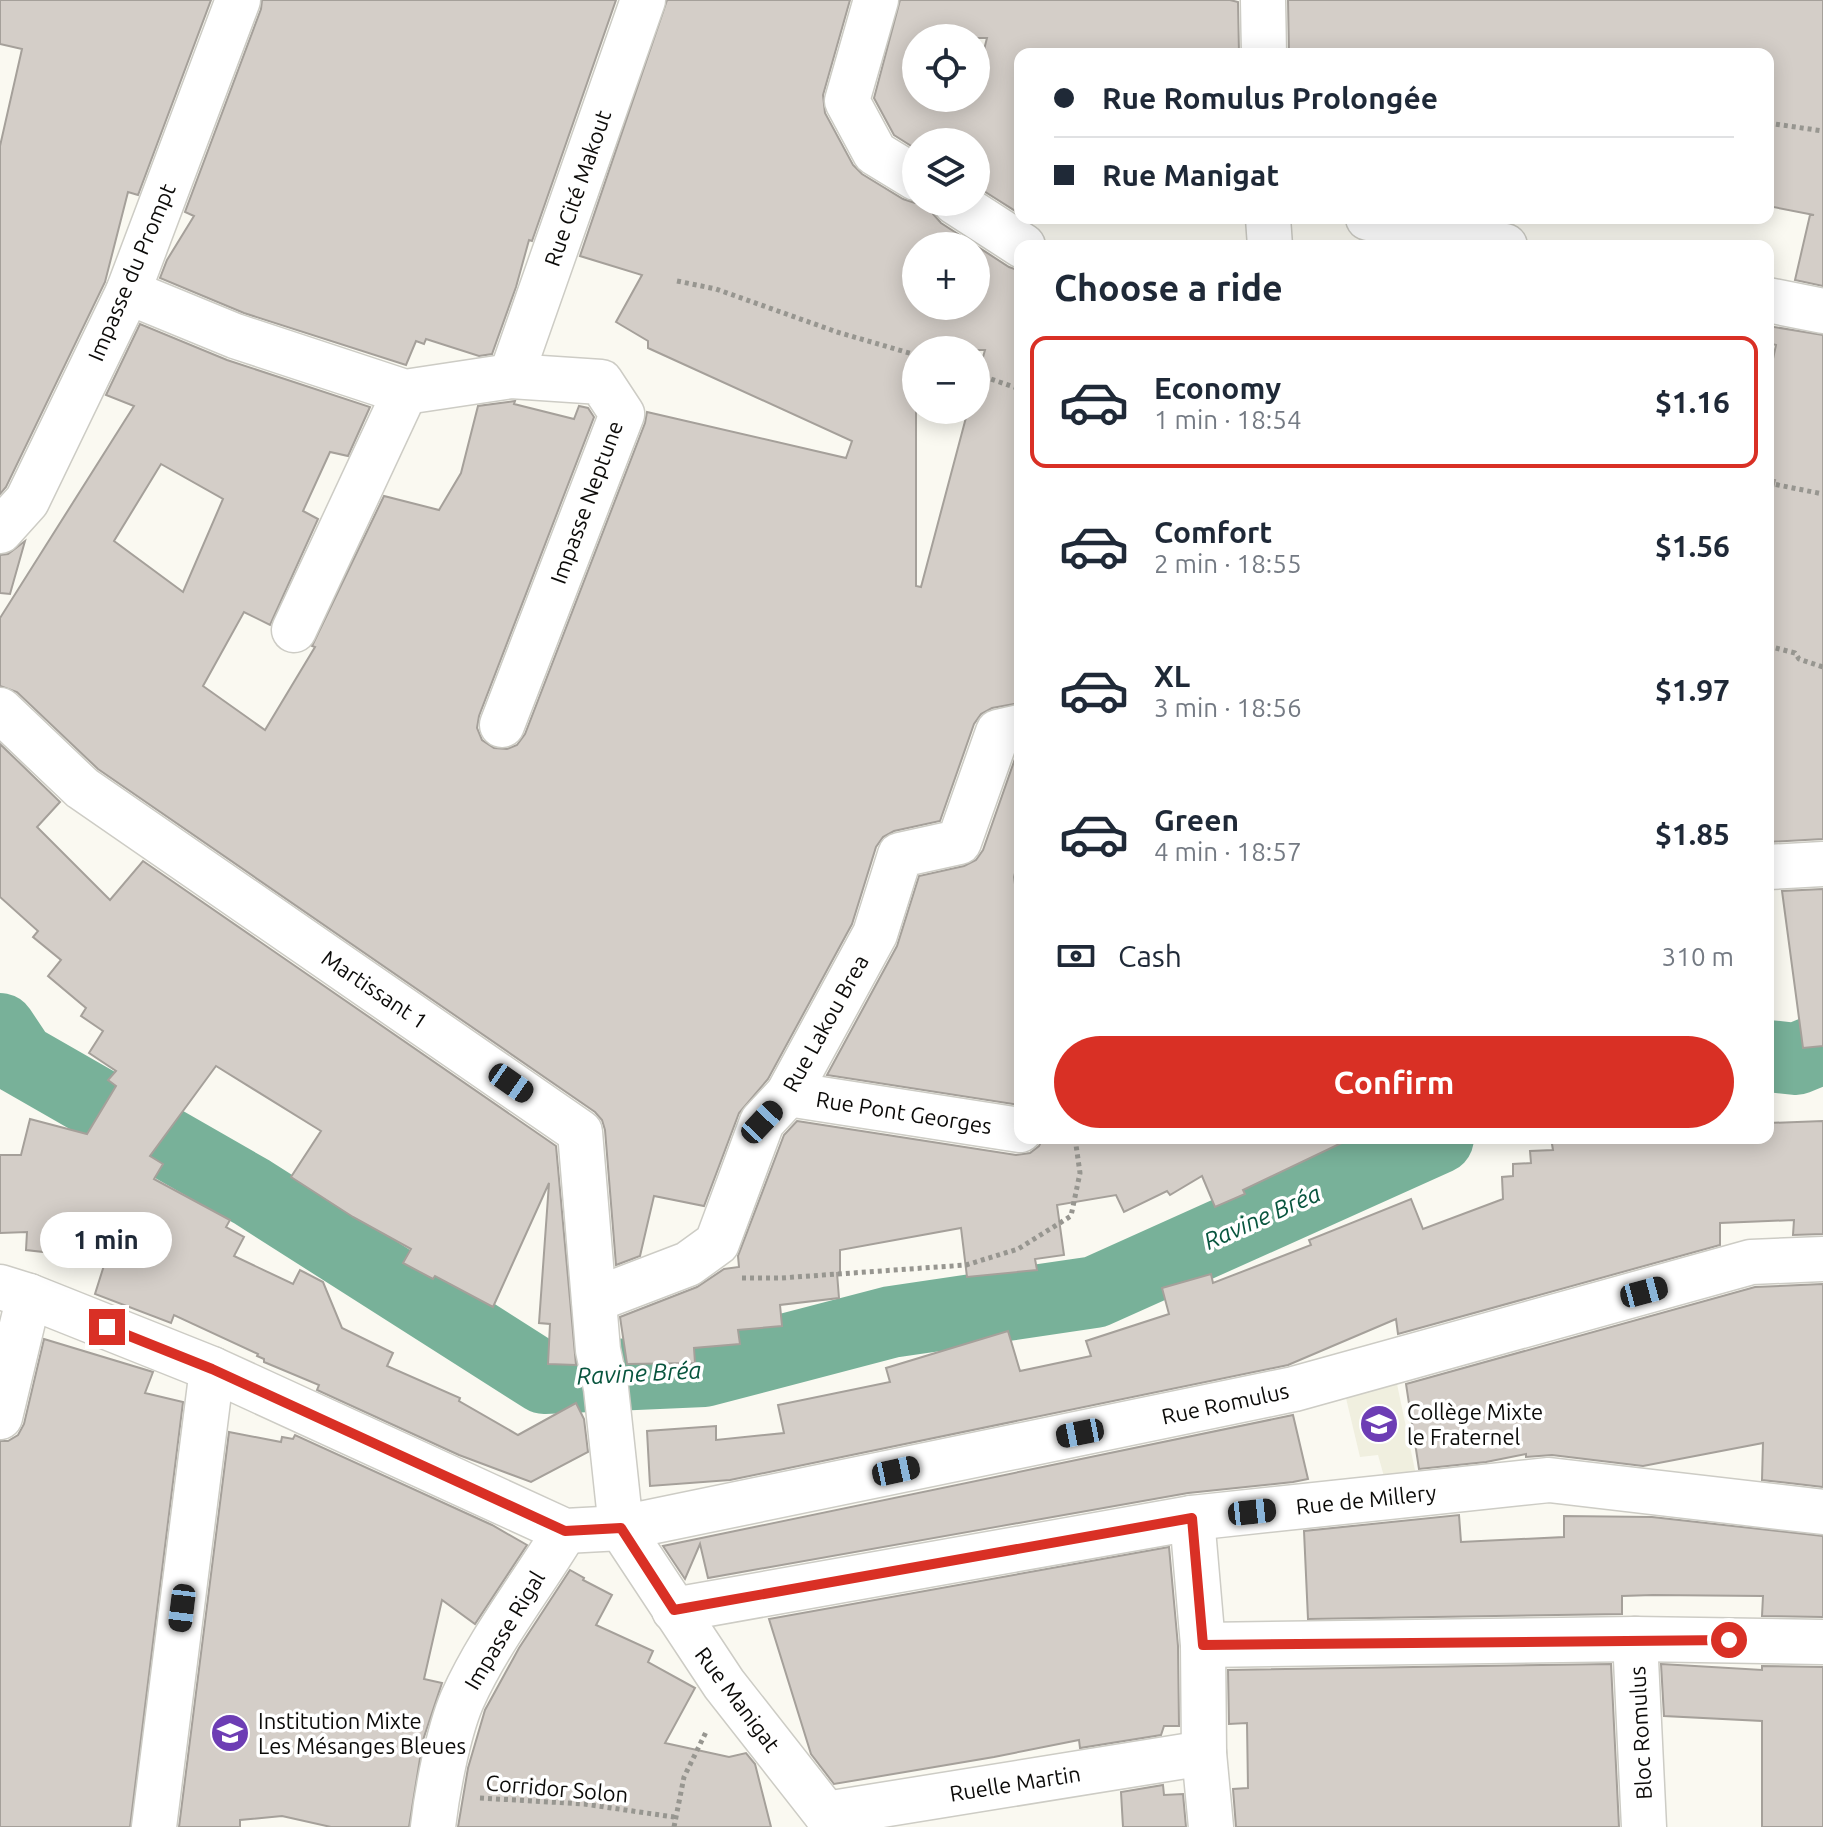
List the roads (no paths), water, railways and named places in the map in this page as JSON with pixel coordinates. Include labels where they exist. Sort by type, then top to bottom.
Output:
[{"type":"street","name":"Impasse du Prompt","points":[[0,531],[27,501],[128,292],[238,0]]},
{"type":"street","name":"Rue Cité Makout","points":[[511,376],[643,0]]},
{"type":"street","points":[[876,0],[847,101],[875,153],[902,169]]},
{"type":"street","points":[[1263,0],[1264,48]]},
{"type":"street","points":[[977,216],[1014,240]]},
{"type":"street","points":[[1397,224],[1476,240]]},
{"type":"street","name":"Impasse Neptune","points":[[128,292],[235,336],[405,392],[511,376],[601,382],[622,414],[502,725]]},
{"type":"street","points":[[1774,301],[1823,311]]},
{"type":"street","points":[[294,630],[405,392]]},
{"type":"street","name":"Martissant 1","points":[[0,710],[82,788],[580,1132],[594,1300],[621,1528]]},
{"type":"street","name":"Rue Lakou Brea","points":[[594,1300],[688,1264],[717,1243],[762,1122],[788,1094],[875,934],[900,855],[959,842],[998,732],[1014,728]]},
{"type":"street","points":[[1774,867],[1823,864]]},
{"type":"street","name":"Rue Pont Georges","points":[[788,1094],[1014,1129]]},
{"type":"street","name":"Rue Romulus","points":[[621,1528],[1294,1389],[1751,1262],[1823,1259]]},
{"type":"street","points":[[0,1417],[14,1291],[212,1369],[565,1531],[621,1528]]},
{"type":"street","points":[[154,1827],[212,1369]]},
{"type":"street","name":"Rue de Millery","points":[[674,1610],[1192,1518],[1549,1480],[1823,1512]]},
{"type":"street","points":[[1192,1518],[1203,1645],[1204,1753],[1211,1827]]},
{"type":"street","name":"Rue Manigat","points":[[621,1528],[724,1684],[830,1820]]},
{"type":"street","name":"Impasse Rigal","points":[[435,1811],[460,1703],[486,1653],[565,1531]]},
{"type":"street","points":[[1203,1645],[1635,1639],[1823,1642]]},
{"type":"street","name":"Bloc Romulus","points":[[1635,1639],[1644,1827]]},
{"type":"street","name":"Ruelle Martin","points":[[830,1820],[1204,1753]]},
{"type":"waterway","name":"Ravine Bréa","points":[[0,1029],[20,1059],[252,1192],[544,1378],[704,1371],[891,1322],[1095,1292],[1425,1144]]},
{"type":"waterway","name":"Ravine Bréa","points":[[1774,1057],[1796,1059],[1823,1048]]},
{"type":"place","name":"Collège Mixte le Fraternel","points":[[1379,1424]]},
{"type":"place","name":"Institution Mixte Les Mésanges Bleues","points":[[230,1733]]}]
